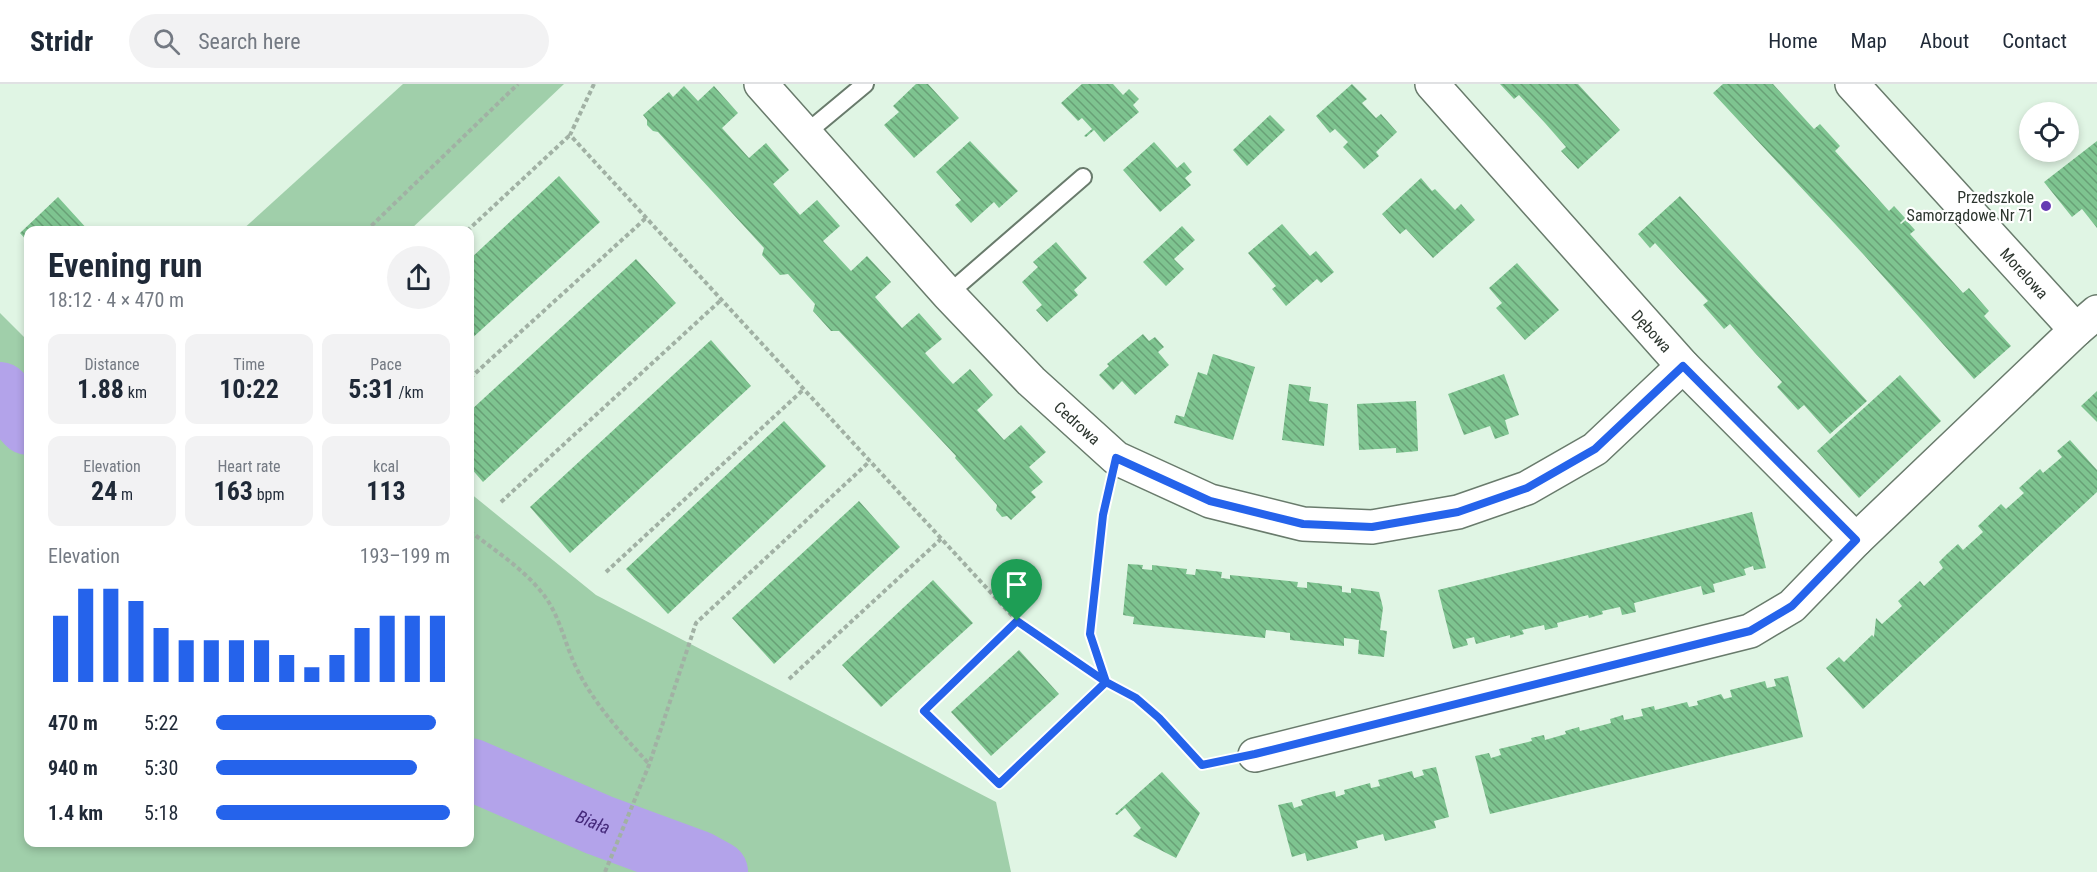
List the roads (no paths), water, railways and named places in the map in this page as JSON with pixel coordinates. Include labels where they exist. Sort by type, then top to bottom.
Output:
[{"type":"street","name":"Cedrowa","points":[[761,84],[948,294],[1031,381],[1116,458],[1210,501],[1303,524],[1372,527],[1458,512],[1527,488],[1595,449],[1683,366]]},
{"type":"street","name":"Dębowa","points":[[1432,84],[1683,366],[1856,540]]},
{"type":"street","name":"Morelowa","points":[[1852,84],[2086,321],[1856,540]]},
{"type":"street","points":[[1255,754],[1750,631],[1792,606],[1856,540]]},
{"type":"lane","points":[[805,134],[865,84]]},
{"type":"lane","points":[[948,294],[1083,177]]},
{"type":"waterway","name":"Biała","points":[[0,393],[24,420]]},
{"type":"waterway","name":"Biała","points":[[474,771],[599,825],[697,861],[717,872]]},
{"type":"place","name":"Przedszkole Samorządowe Nr 71","points":[[2046,206]]}]
